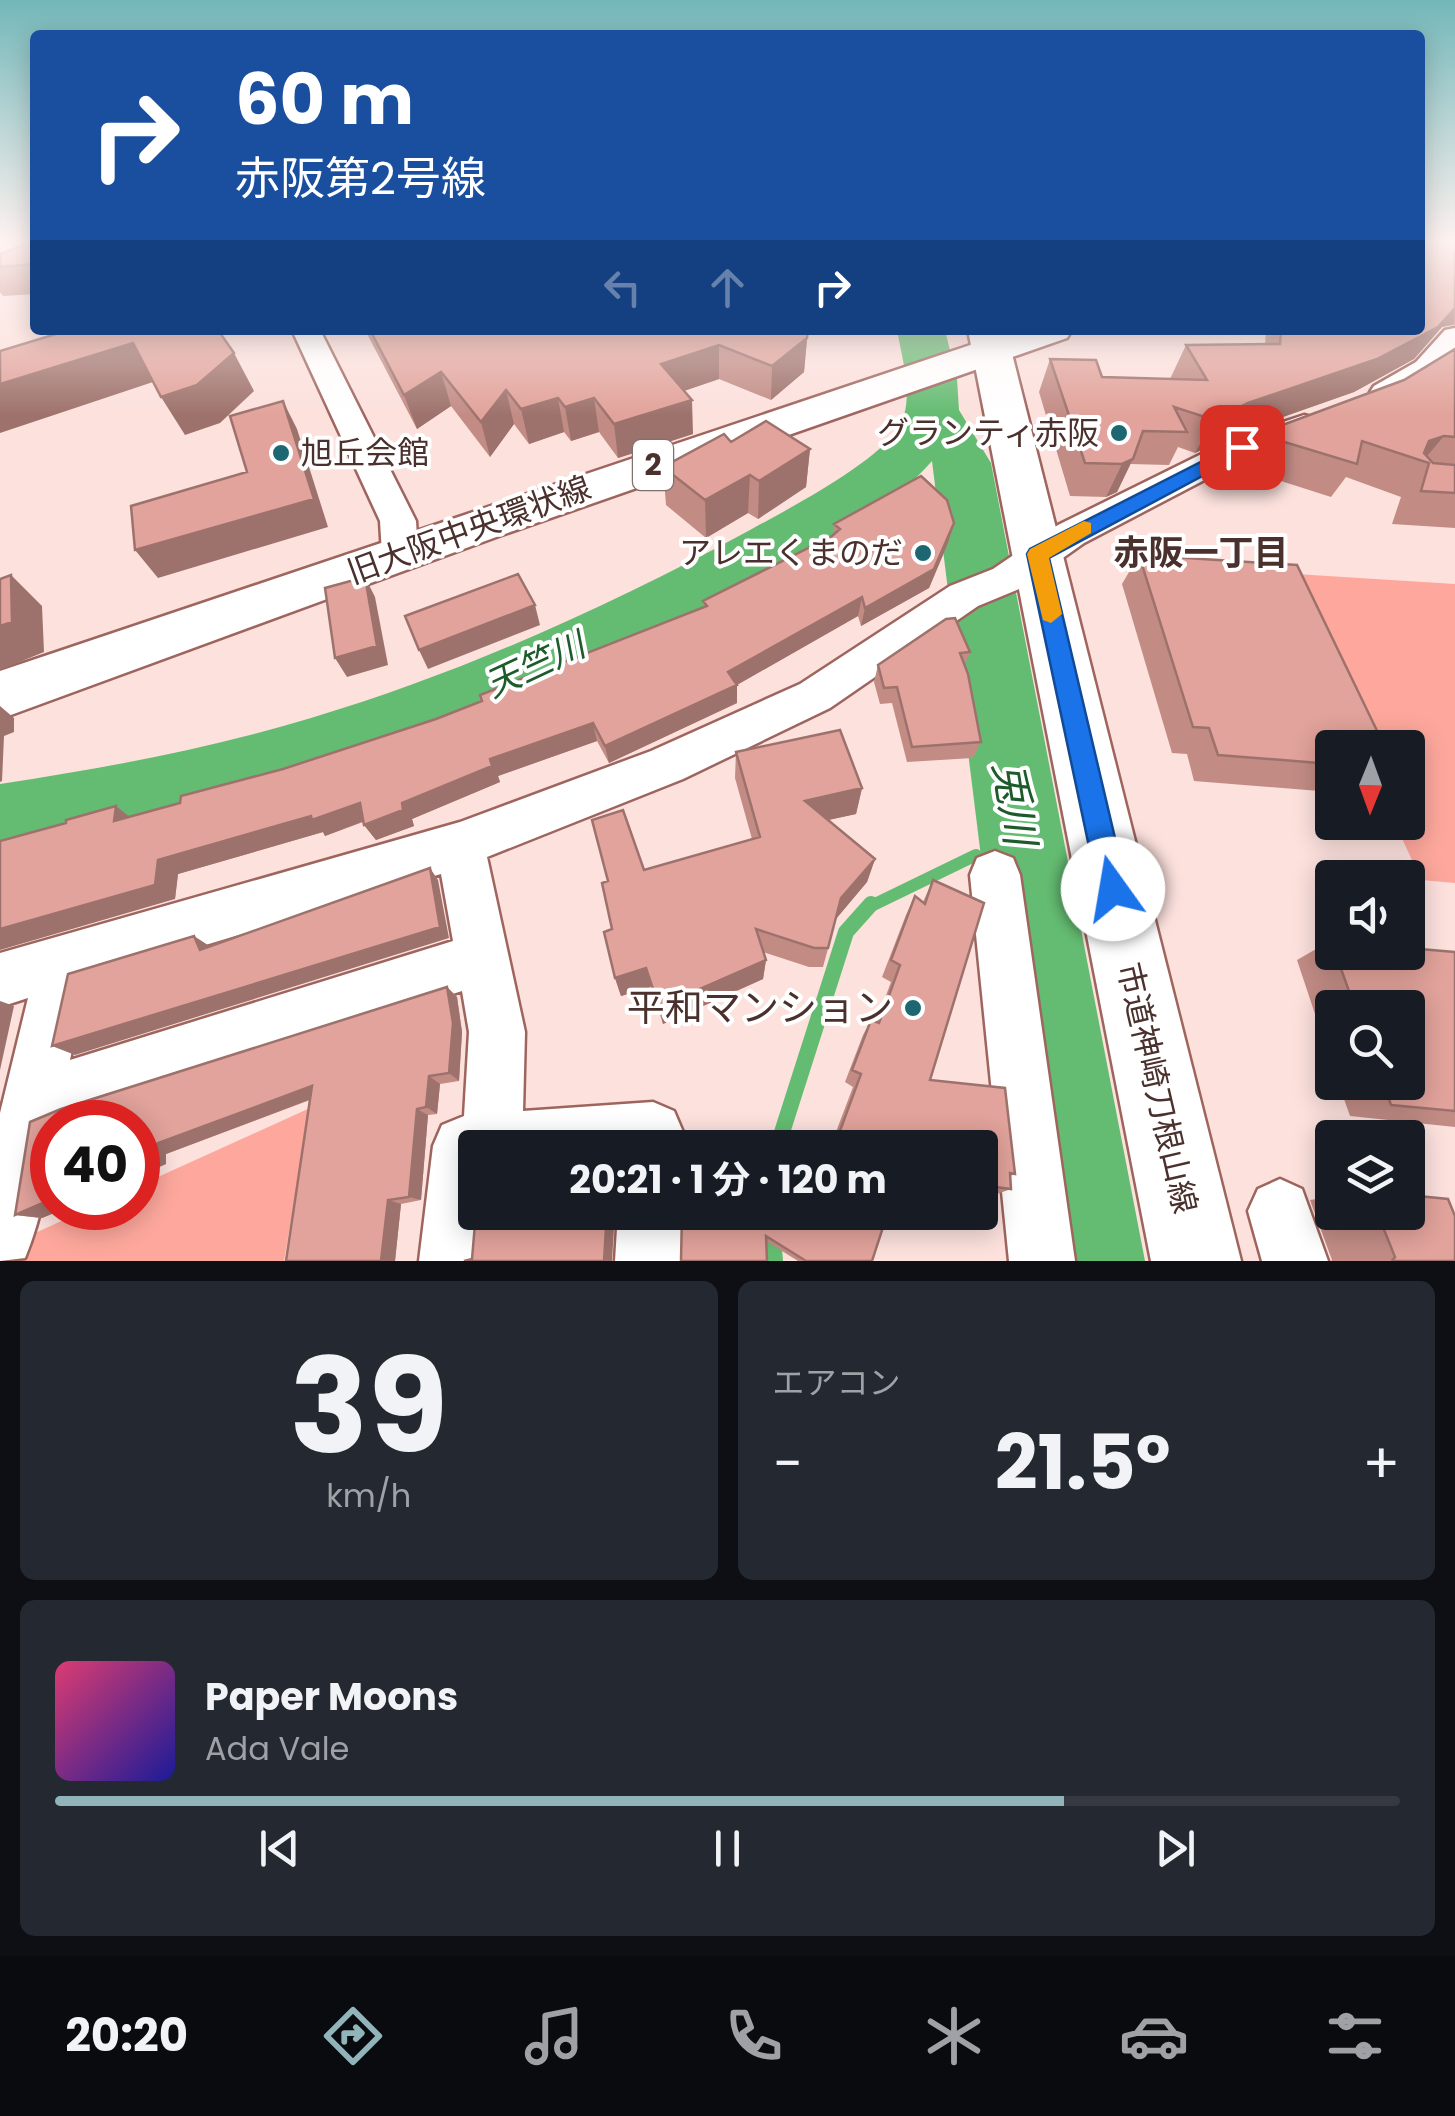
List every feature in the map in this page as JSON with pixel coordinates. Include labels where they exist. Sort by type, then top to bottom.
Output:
[{"type":"main road","name":"旧大阪中央環状線","points":[[0,695],[908,378],[979,346],[1030,335]]},
{"type":"main road","name":"市道神崎刀根山線","points":[[979,346],[1001,577],[1196,1261]]},
{"type":"street","points":[[308,335],[398,521],[400,554]]},
{"type":"street","points":[[0,980],[63,965],[460,844],[666,765],[815,696],[1001,577],[1242,447],[1343,411],[1426,368],[1454,339]]},
{"type":"street","points":[[460,844],[496,1032],[492,1130]]},
{"type":"street","points":[[995,875],[1042,1261]]},
{"type":"street","points":[[36,1100],[482,958]]},
{"type":"street","points":[[33,1100],[63,965]]},
{"type":"street","points":[[2,1236],[30,1114]]},
{"type":"street","points":[[452,1261],[458,1204]]},
{"type":"street","points":[[648,1261],[649,1230]]},
{"type":"shaded area","points":[[1280,573],[1455,584],[1455,883],[1425,880],[1425,860],[1412,860],[1403,840],[1425,840],[1425,730],[1352,730]]},
{"type":"shaded area","points":[[310,1108],[284,1261],[0,1261],[0,1249],[42,1230],[160,1230],[160,1176]]},
{"type":"building","points":[[1425,299],[1455,299],[1455,308],[1438,327],[1425,334]]},
{"type":"building","points":[[53,335],[221,335],[234,353],[197,385],[161,397],[133,343],[0,384],[0,351]]},
{"type":"building","points":[[373,335],[807,335],[772,366],[719,345],[661,364],[692,400],[614,424],[594,398],[565,407],[558,398],[521,409],[506,390],[481,422],[441,372],[404,395]]},
{"type":"building","points":[[1281,335],[1423,335],[1377,359],[1248,403],[1214,420],[1174,407],[1187,432],[1143,431],[1133,459],[1122,464],[1085,463],[1050,359],[1096,360],[1102,377],[1207,380],[1186,345],[1280,344]]},
{"type":"building","points":[[1455,349],[1455,437],[1429,441],[1424,453],[1433,463],[1455,465],[1455,493],[1421,491],[1429,463],[1362,441],[1357,464],[1258,434],[1404,380]]},
{"type":"building","points":[[283,401],[314,499],[135,550],[131,506],[247,472],[230,416]]},
{"type":"building","points":[[766,421],[810,449],[759,481],[750,475],[705,500],[663,467],[724,434],[731,442]]},
{"type":"building","points":[[921,476],[947,500],[954,523],[934,569],[865,608],[862,597],[728,672],[737,685],[605,746],[593,723],[490,759],[492,766],[402,803],[403,810],[364,825],[360,803],[312,820],[311,816],[158,860],[155,885],[0,929],[0,841],[116,806],[114,821],[180,803],[181,796],[283,769],[482,701],[480,695],[707,606],[703,601],[832,536],[840,529],[834,524]]},
{"type":"building","points":[[1139,555],[1297,565],[1377,730],[1315,730],[1315,763],[1218,755],[1209,728],[1193,727]]},
{"type":"building","points":[[518,574],[535,605],[419,650],[405,616]]},
{"type":"building","points":[[11,575],[12,622],[0,626],[0,579]]},
{"type":"building","points":[[365,577],[377,646],[335,658],[325,588]]},
{"type":"building","points":[[955,618],[970,652],[960,653],[981,742],[912,747],[897,687],[884,688],[878,665],[946,619]]},
{"type":"building","points":[[840,730],[862,788],[805,801],[875,859],[841,898],[828,948],[814,948],[756,929],[766,960],[659,1007],[646,968],[615,978],[604,932],[612,929],[602,883],[608,881],[592,820],[623,810],[644,870],[760,837],[736,752]]},
{"type":"building","points":[[430,868],[440,927],[52,1046],[68,974],[194,936],[200,950]]},
{"type":"building","name":"平和マンション","points":[[933,880],[984,903],[930,1080],[1005,1088],[1015,1174],[1010,1173],[1011,1189],[998,1187],[998,1130],[840,1130],[861,1074],[852,1070],[871,1020],[879,1023],[900,965],[891,960],[915,896],[925,904]]},
{"type":"building","points":[[1425,949],[1455,952],[1455,1111],[1391,1105],[1389,1100],[1425,1100],[1425,990],[1349,990],[1341,970],[1425,970]]},
{"type":"building","points":[[447,987],[453,1023],[449,1073],[429,1076],[426,1107],[417,1109],[409,1197],[388,1200],[381,1261],[286,1261],[312,1086],[160,1142],[160,1100],[89,1100]]},
{"type":"building","points":[[30,1122],[30,1209],[15,1215]]},
{"type":"building","points":[[1425,1197],[1448,1199],[1455,1216],[1455,1261],[1392,1261],[1395,1257],[1384,1230],[1425,1230]]},
{"type":"building","points":[[474,1230],[606,1230],[604,1261],[464,1261],[472,1259]]},
{"type":"building","points":[[682,1230],[882,1230],[872,1261],[806,1261],[766,1236],[767,1261],[681,1261]]},
{"type":"waterway","name":"天竺川","points":[[0,823],[104,806],[310,753],[509,679],[700,587],[846,501],[918,441],[927,427],[932,404],[922,335]]},
{"type":"waterway","name":"兎川","points":[[932,411],[962,463],[1088,1261]]},
{"type":"waterway","points":[[1011,836],[1021,831]]},
{"type":"waterway","points":[[869,907],[976,855]]},
{"type":"waterway","points":[[783,1130],[846,932],[871,904]]},
{"type":"waterway","points":[[772,1230],[775,1261]]},
{"type":"slow traffic","points":[[1051,614],[1038,554],[1084,528]]},
{"type":"place","name":"グランティ赤阪","points":[[1119,433]]},
{"type":"place","name":"旭丘会館","points":[[281,453]]},
{"type":"place","name":"アレエくまのだ","points":[[923,553]]},
{"type":"place","name":"平和マンション","points":[[913,1008]]},
{"type":"district","name":"赤阪一丁目","points":[[1201,553]]},
{"type":"route","points":[[1113,889],[1038,554],[1242,447]]}]
